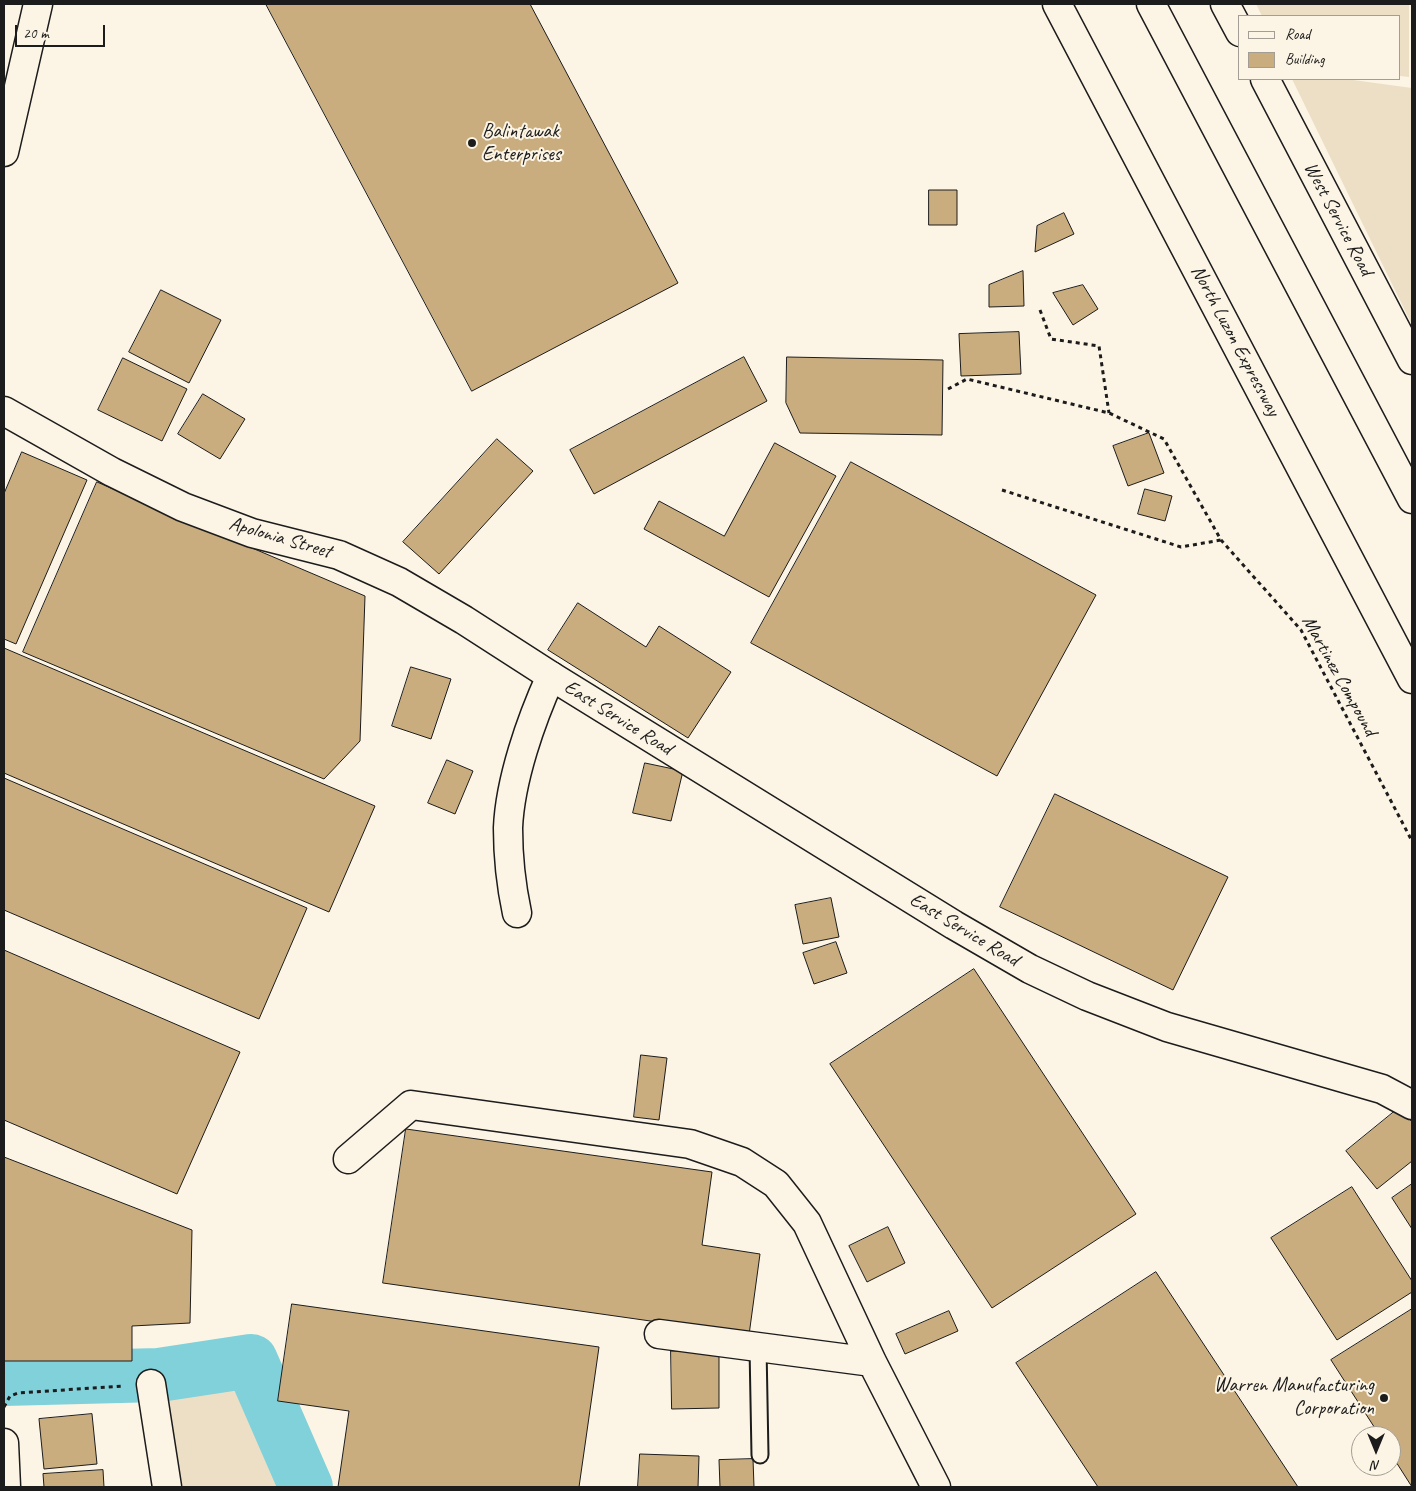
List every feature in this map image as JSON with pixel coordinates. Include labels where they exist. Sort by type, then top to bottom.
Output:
[{"type":"main road","points":[[4,152],[38,4]]},
{"type":"main road","name":"North Luzon Expressway","points":[[1057,4],[1412,679]]},
{"type":"main road","points":[[1151,4],[1412,499]]},
{"type":"main road","points":[[1225,4],[1238,28]]},
{"type":"main road","name":"West Service Road","points":[[1265,80],[1412,360]]},
{"type":"main road","name":"Apolonia Street","points":[[4,411],[112,472],[183,506],[252,533],[339,555],[399,582],[464,620],[551,676]]},
{"type":"main road","points":[[516,912],[511,881],[508,826],[518,765],[536,708],[551,676]]},
{"type":"main road","name":"East Service Road","points":[[551,676],[954,926],[1030,969],[1087,996],[1168,1028],[1382,1089],[1412,1105]]},
{"type":"main road","points":[[348,1159],[412,1105],[690,1144],[742,1162],[776,1184],[807,1223],[872,1362],[936,1487]]},
{"type":"main road","points":[[659,1334],[872,1362]]},
{"type":"main road","points":[[151,1384],[167,1487]]},
{"type":"main road","points":[[4,1453],[6,1487]]},
{"type":"lane","points":[[758,1347],[760,1455]]},
{"type":"path","points":[[1040,310],[1051,339],[1099,346],[1109,413]]},
{"type":"path","name":"Martinez Compound","points":[[948,389],[967,379],[1109,413],[1164,439],[1221,540],[1301,630],[1412,841]]},
{"type":"path","points":[[1002,490],[1180,547],[1221,540]]},
{"type":"path","points":[[4,1407],[10,1396],[18,1393],[151,1384]]},
{"type":"shaded area","points":[[1256,4],[1409,4],[1409,77],[1401,76],[1401,15],[1262,15]]},
{"type":"shaded area","points":[[1292,80],[1353,80],[1412,88],[1412,325]]},
{"type":"shaded area","points":[[247,1369],[297,1487],[183,1487],[162,1383]]},
{"type":"building","name":"Balintawak Enterprises","points":[[266,4],[530,4],[678,283],[472,391]]},
{"type":"building","points":[[929,190],[957,190],[957,225],[929,225]]},
{"type":"building","points":[[1064,213],[1074,234],[1035,252],[1037,226]]},
{"type":"building","points":[[1023,271],[1024,306],[989,307],[989,285]]},
{"type":"building","points":[[1083,285],[1098,309],[1073,325],[1053,293]]},
{"type":"building","points":[[161,290],[221,320],[189,383],[129,352]]},
{"type":"building","points":[[1019,332],[1021,374],[961,376],[959,334]]},
{"type":"building","points":[[744,357],[767,401],[594,494],[570,450]]},
{"type":"building","points":[[787,357],[943,360],[942,435],[800,433],[786,403]]},
{"type":"building","points":[[123,358],[187,389],[162,441],[98,410]]},
{"type":"building","points":[[203,394],[245,419],[220,459],[178,434]]},
{"type":"building","points":[[1149,433],[1164,473],[1128,486],[1113,446]]},
{"type":"building","points":[[497,439],[533,471],[439,574],[403,542]]},
{"type":"building","points":[[775,443],[836,476],[769,597],[644,529],[659,501],[724,536]]},
{"type":"building","points":[[22,452],[87,480],[16,644],[4,639],[4,494]]},
{"type":"building","points":[[851,462],[1096,595],[997,776],[751,643]]},
{"type":"building","points":[[97,482],[365,596],[360,741],[324,779],[23,652]]},
{"type":"building","points":[[1145,489],[1172,496],[1165,521],[1138,514]]},
{"type":"building","points":[[578,603],[646,647],[659,626],[731,672],[688,738],[548,650]]},
{"type":"building","points":[[4,648],[375,806],[329,912],[4,773]]},
{"type":"building","points":[[411,667],[451,679],[431,739],[392,726]]},
{"type":"building","points":[[447,760],[473,771],[455,814],[428,803]]},
{"type":"building","points":[[645,763],[683,771],[671,821],[633,813]]},
{"type":"building","points":[[4,778],[307,908],[259,1019],[4,910]]},
{"type":"building","points":[[1055,794],[1228,877],[1173,990],[1000,907]]},
{"type":"building","points":[[831,898],[839,937],[803,944],[795,905]]},
{"type":"building","points":[[836,942],[847,973],[814,984],[803,953]]},
{"type":"building","points":[[4,950],[240,1052],[177,1194],[4,1120]]},
{"type":"building","points":[[974,969],[1136,1214],[992,1308],[830,1064]]},
{"type":"building","points":[[641,1055],[667,1058],[659,1120],[634,1117]]},
{"type":"building","points":[[1400,1107],[1412,1122],[1412,1161],[1377,1189],[1346,1151]]},
{"type":"building","points":[[406,1129],[712,1172],[702,1245],[760,1254],[749,1335],[383,1283]]},
{"type":"building","points":[[4,1157],[192,1230],[190,1323],[132,1326],[132,1361],[4,1361]]},
{"type":"building","points":[[1412,1184],[1412,1229],[1392,1198]]},
{"type":"building","points":[[1352,1187],[1412,1281],[1412,1292],[1337,1340],[1271,1238]]},
{"type":"building","points":[[888,1227],[905,1263],[867,1282],[849,1246]]},
{"type":"building","points":[[1156,1272],[1298,1487],[1098,1487],[1016,1363]]},
{"type":"building","points":[[292,1304],[599,1347],[579,1487],[338,1487],[349,1411],[278,1401]]},
{"type":"building","name":"Warren Manufacturing Corporation","points":[[1412,1309],[1412,1487],[1401,1470],[1401,1426],[1374,1426],[1331,1360]]},
{"type":"building","points":[[949,1311],[958,1331],[905,1354],[896,1334]]},
{"type":"building","points":[[671,1351],[719,1351],[719,1408],[672,1409]]},
{"type":"building","points":[[92,1414],[97,1464],[44,1469],[39,1419]]},
{"type":"building","points":[[640,1454],[699,1456],[698,1487],[638,1487]]},
{"type":"building","points":[[753,1459],[754,1487],[720,1487],[719,1460]]},
{"type":"building","points":[[103,1470],[104,1487],[44,1487],[43,1474]]},
{"type":"waterway","points":[[4,1379],[159,1375],[251,1361],[306,1487]]},
{"type":"place","name":"Balintawak Enterprises","points":[[472,143]]},
{"type":"place","name":"Warren Manufacturing Corporation","points":[[1384,1398]]}]
